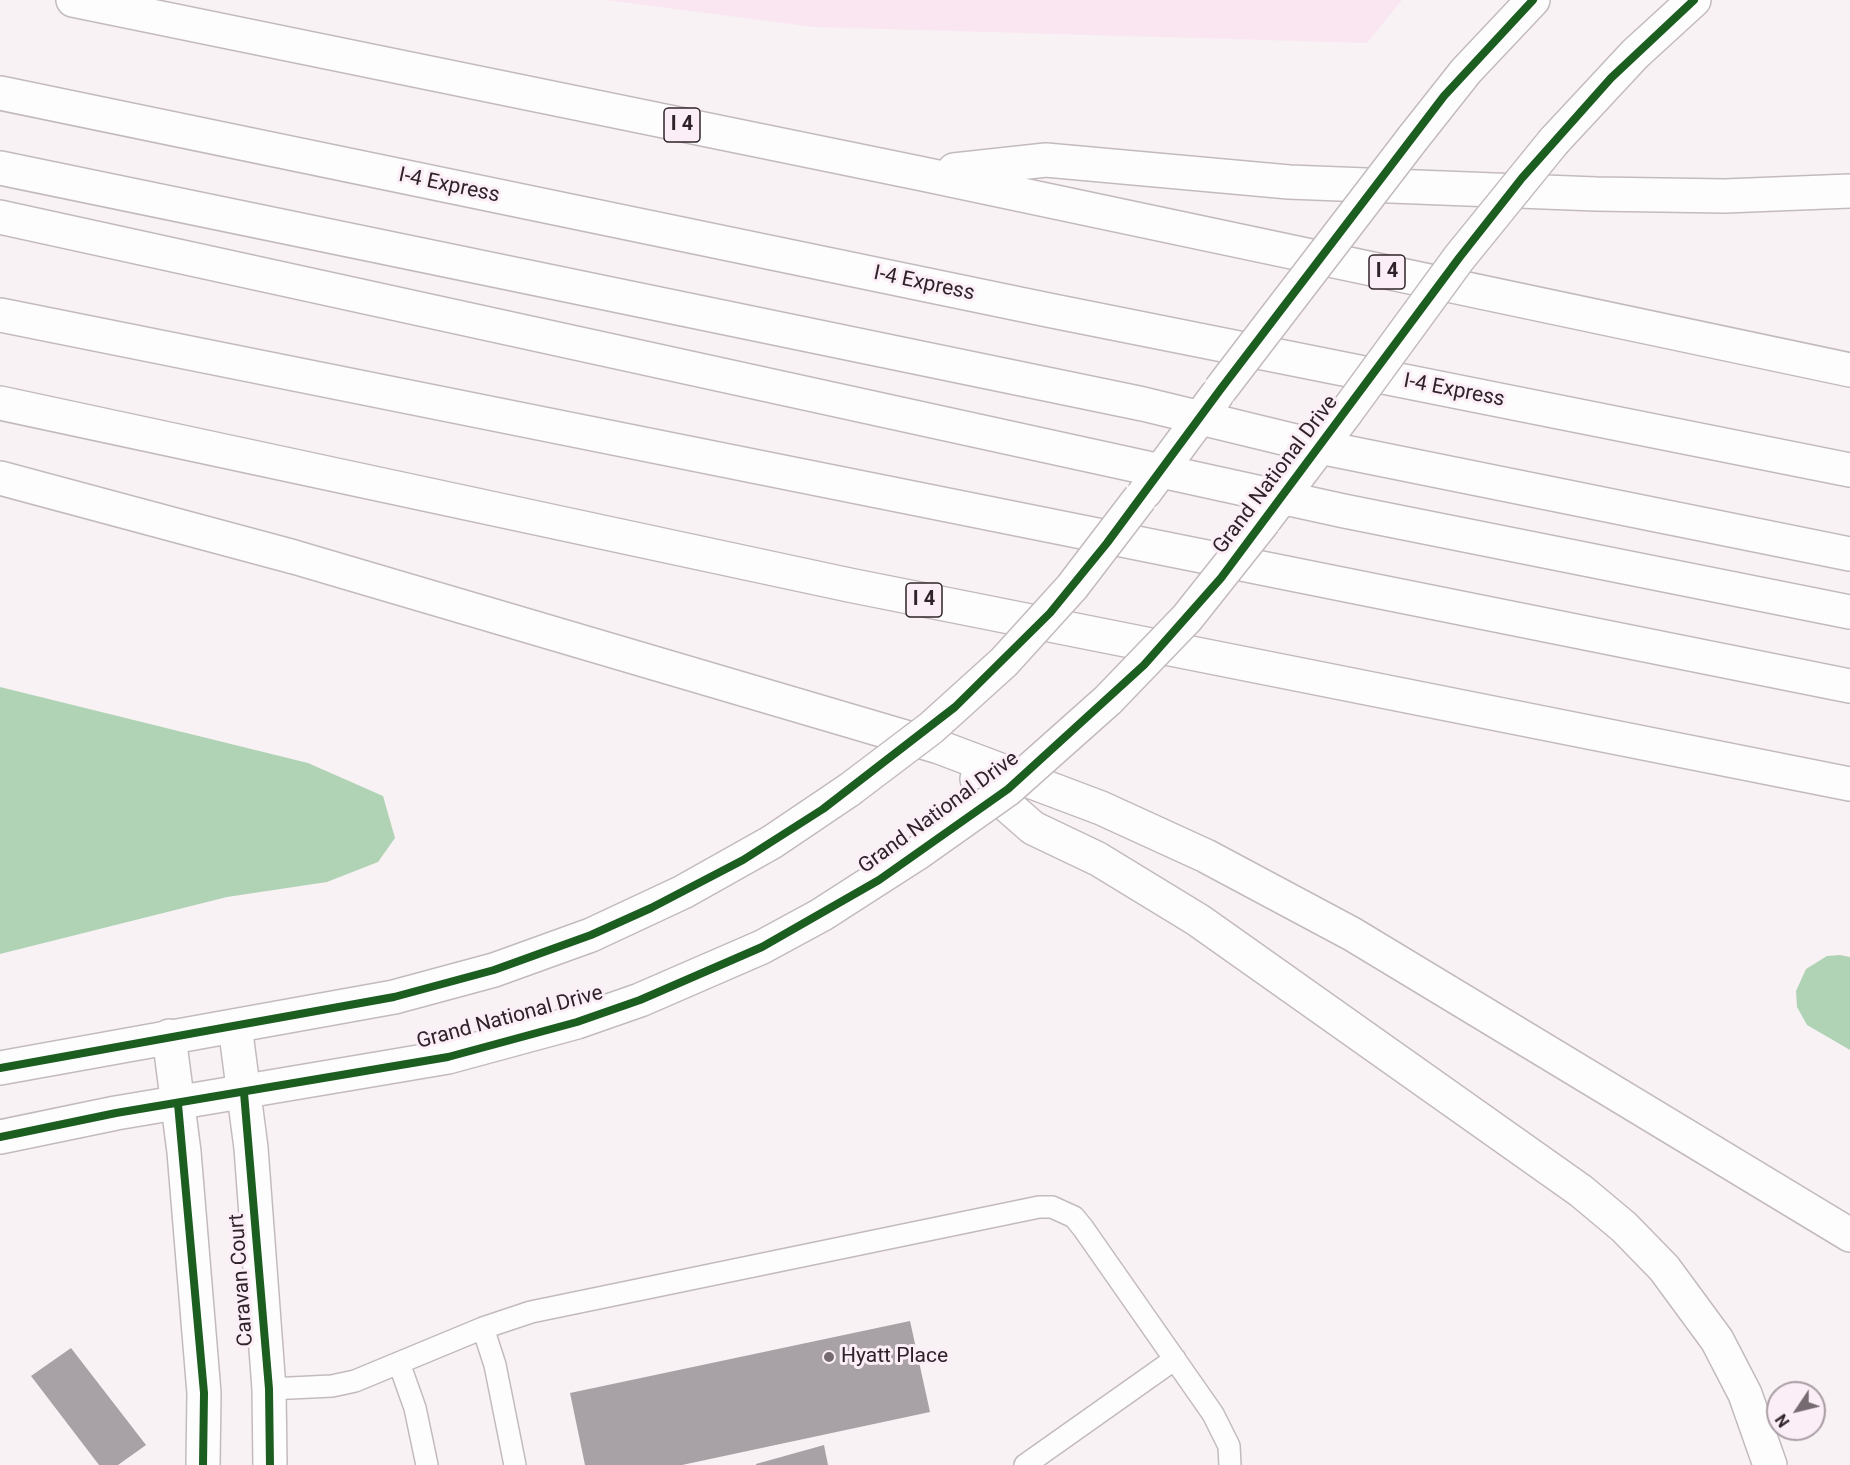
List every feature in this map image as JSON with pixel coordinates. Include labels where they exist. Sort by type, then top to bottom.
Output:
[{"type":"main road","name":"I 4","points":[[73,0],[923,174],[1850,370]]},
{"type":"main road","points":[[0,1068],[394,997],[494,970],[631,917],[713,876],[798,826],[931,728],[1011,654],[1078,580],[1220,390],[1452,88],[1533,0]]},
{"type":"main road","name":"Grand National Drive","points":[[0,1137],[49,1126],[448,1057],[577,1022],[640,1000],[762,947],[831,909],[919,852],[1008,789],[1108,700],[1187,618],[1274,508],[1473,240],[1554,141],[1635,54],[1694,0]]},
{"type":"main road","name":"I-4 Express","points":[[0,93],[1060,312],[1850,470]]},
{"type":"main road","points":[[923,174],[1046,160],[1289,182],[1607,195],[1725,196],[1850,191]]},
{"type":"main road","points":[[0,168],[1200,418],[1320,447],[1850,554]]},
{"type":"main road","points":[[0,217],[1161,469],[1274,508],[1356,514],[1850,612]]},
{"type":"main road","points":[[0,315],[1850,686]]},
{"type":"main road","name":"I 4","points":[[0,403],[861,588],[1850,784]]},
{"type":"main road","points":[[0,478],[294,557],[939,747],[1101,808],[1206,856],[1313,912],[1850,1235]]},
{"type":"main road","points":[[939,747],[1033,828],[1098,859],[1198,920],[1581,1191],[1624,1227],[1664,1268],[1717,1340],[1744,1394],[1770,1465]]},
{"type":"main road","name":"Caravan Court","points":[[235,1026],[244,1093],[268,1389],[270,1465]]},
{"type":"main road","points":[[169,1036],[178,1104],[204,1393],[203,1465]]},
{"type":"lane","points":[[268,1389],[344,1384],[483,1328],[531,1312],[1039,1207],[1052,1207],[1074,1217],[1083,1228],[1220,1424],[1229,1446],[1230,1465]]},
{"type":"lane","points":[[483,1328],[495,1365],[515,1465]]},
{"type":"lane","points":[[1025,1465],[1175,1359]]},
{"type":"lane","points":[[399,1363],[415,1408],[428,1465]]},
{"type":"shaded area","points":[[605,0],[1402,0],[1367,43],[814,27]]},
{"type":"shaded area","points":[[0,687],[308,763],[383,796],[395,838],[378,862],[327,882],[227,897],[0,954]]},
{"type":"shaded area","points":[[1827,956],[1850,957],[1850,1050],[1807,1025],[1797,1007],[1796,991],[1806,969]]},
{"type":"building","name":"Hyatt Place","points":[[910,1321],[930,1412],[682,1465],[585,1465],[570,1393]]},
{"type":"building","points":[[71,1348],[146,1445],[118,1465],[99,1465],[31,1376]]},
{"type":"building","points":[[824,1445],[828,1465],[756,1465],[756,1464]]},
{"type":"cycle path","points":[[0,1068],[394,997],[494,970],[591,935],[651,908],[743,860],[823,809],[955,707],[1050,613],[1107,543],[1220,390],[1444,96],[1533,0]]},
{"type":"cycle path","points":[[0,1137],[116,1113],[448,1057],[577,1022],[640,1000],[762,947],[879,880],[1008,789],[1144,665],[1221,578],[1459,258],[1522,178],[1611,78],[1694,0]]},
{"type":"cycle path","points":[[244,1093],[269,1389],[270,1465]]},
{"type":"cycle path","points":[[178,1104],[204,1393],[203,1465]]},
{"type":"place","name":"Hyatt Place","points":[[829,1357]]}]
